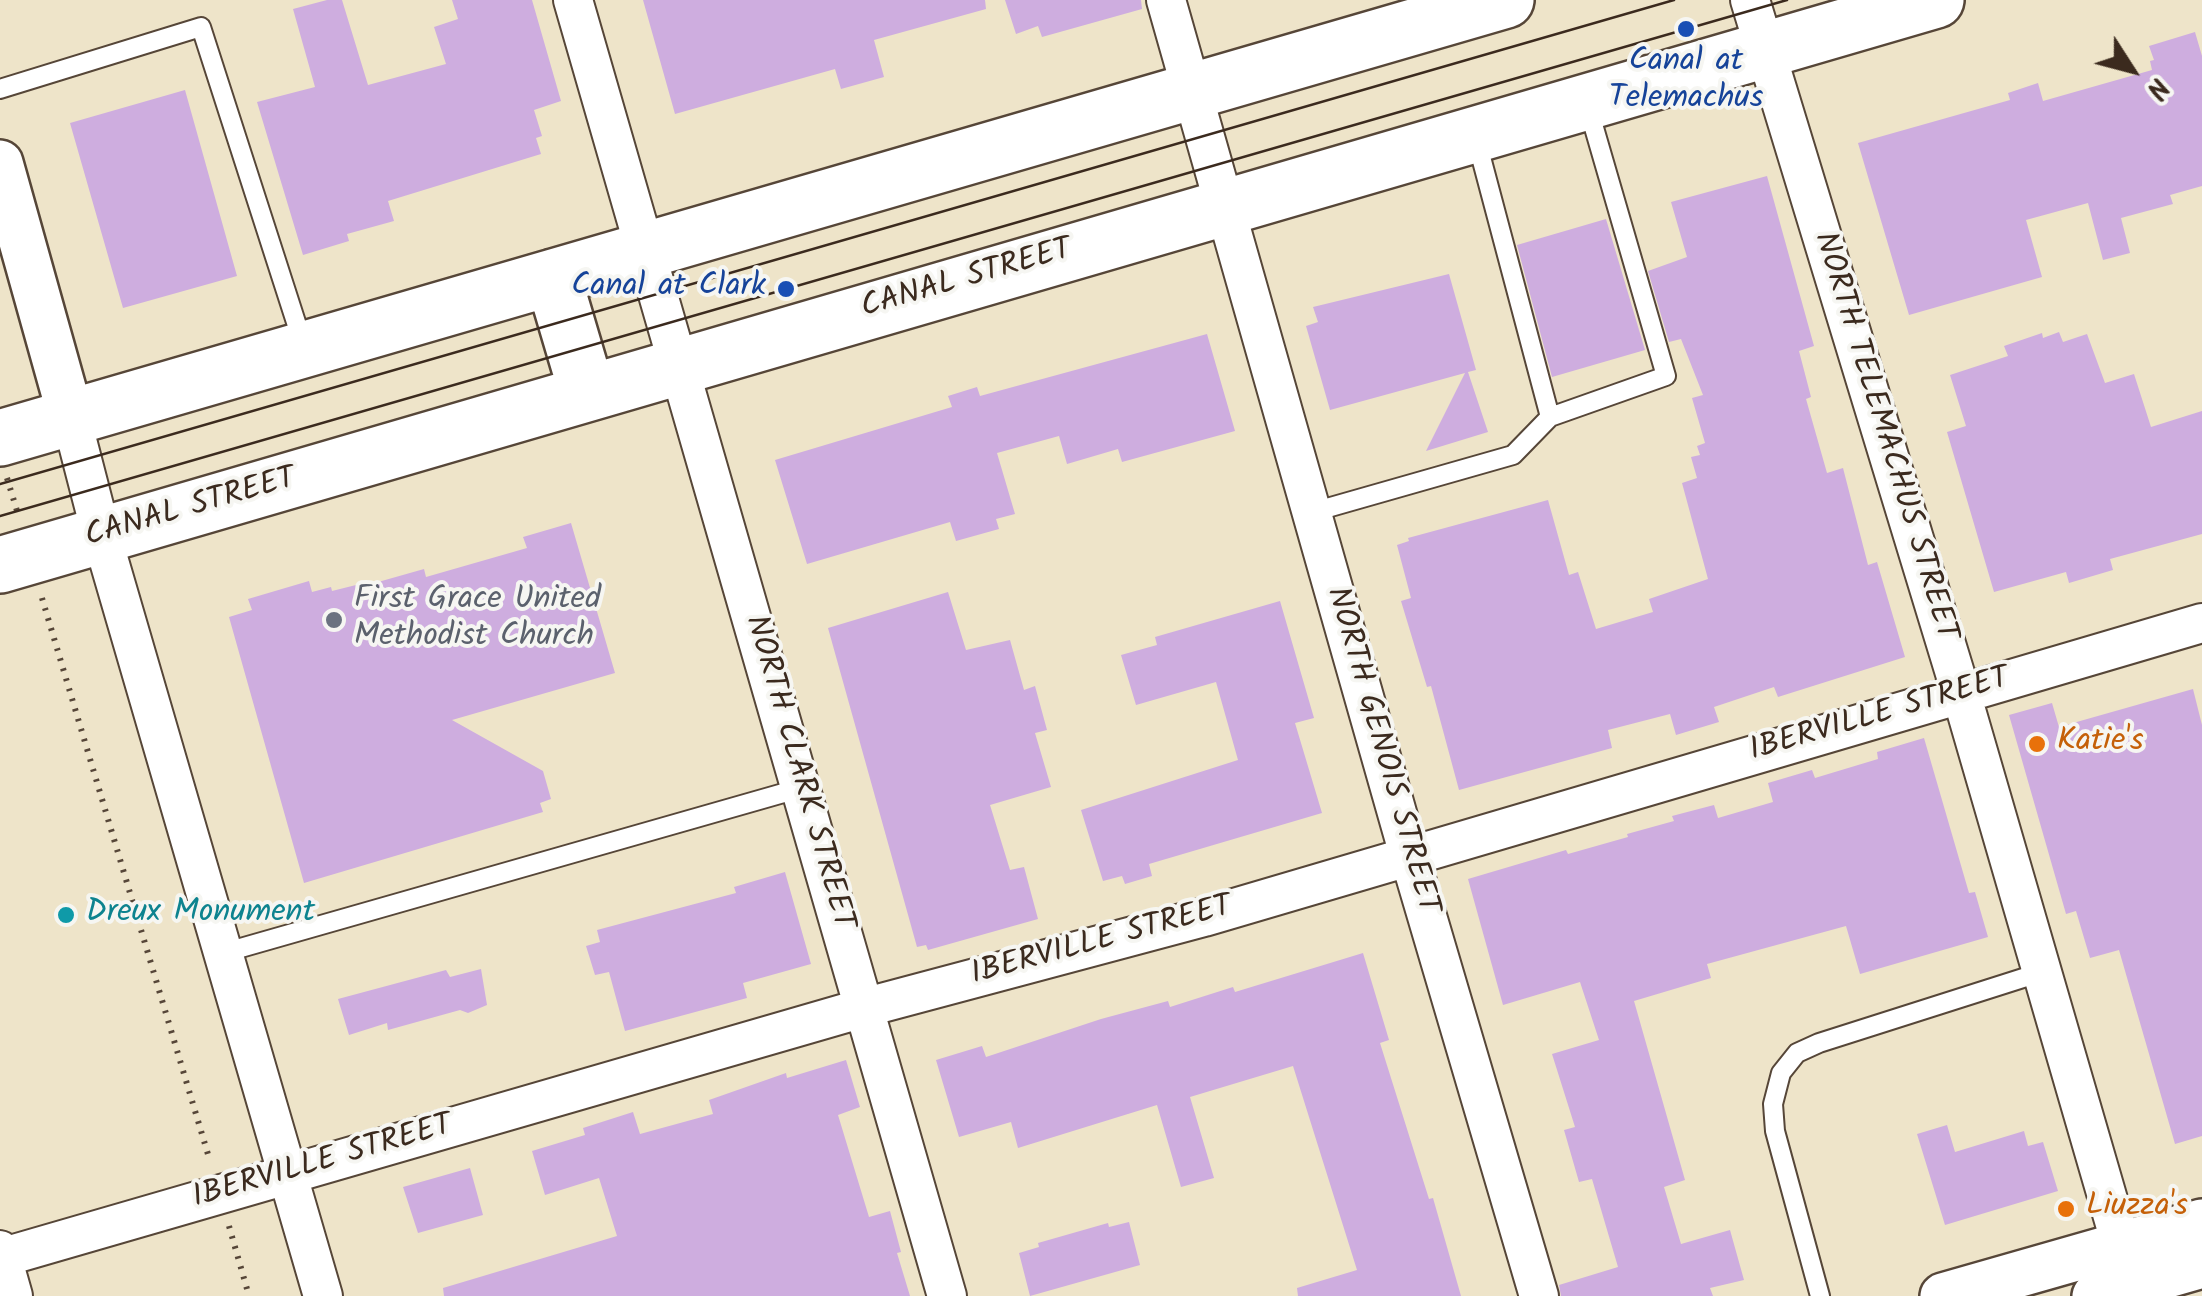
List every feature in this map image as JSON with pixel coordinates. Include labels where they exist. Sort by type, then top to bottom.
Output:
[{"type":"main road","points":[[0,438],[1506,0]]},
{"type":"main road","name":"CANAL STREET","points":[[0,565],[1587,101],[1758,25],[1936,0]]},
{"type":"main road","points":[[554,277],[587,392]]},
{"type":"street","name":"NORTH CLARK STREET","points":[[573,0],[947,1296]]},
{"type":"street","name":"NORTH GENOIS STREET","points":[[1166,0],[1539,1296]]},
{"type":"street","name":"NORTH TELEMACHUS STREET","points":[[1758,25],[2042,972],[2121,1281]]},
{"type":"street","points":[[0,162],[102,537],[324,1296]]},
{"type":"street","name":"IBERVILLE STREET","points":[[1,1255],[863,1008],[1204,917],[2202,623]]},
{"type":"street","points":[[2121,1281],[2202,1222]]},
{"type":"street","points":[[1,1255],[13,1296]]},
{"type":"street","points":[[1943,1296],[2121,1281],[2202,1265]]},
{"type":"lane","points":[[0,88],[201,26],[304,349]]},
{"type":"lane","points":[[1312,512],[1513,455],[1550,417],[1666,376],[1587,101]]},
{"type":"lane","points":[[1475,134],[1550,417]]},
{"type":"lane","points":[[223,953],[801,788]]},
{"type":"lane","points":[[1820,1296],[1775,1131],[1772,1104],[1781,1073],[1797,1053],[1819,1043],[2042,972]]},
{"type":"path","points":[[48,618],[208,1156]]},
{"type":"path","points":[[230,1227],[250,1296]]},
{"type":"building","points":[[342,0],[368,85],[446,64],[434,27],[458,19],[452,0],[532,0],[561,101],[534,110],[542,136],[536,138],[541,154],[388,201],[394,221],[347,234],[349,241],[303,255],[257,102],[315,87],[293,9]]},
{"type":"building","points":[[643,0],[985,0],[986,9],[874,40],[884,77],[841,89],[835,69],[675,114]]},
{"type":"building","points":[[1005,0],[1141,0],[1142,9],[1042,37],[1038,26],[1016,34]]},
{"type":"building","points":[[2195,32],[2202,56],[2202,186],[2170,195],[2173,204],[2121,218],[2130,253],[2103,260],[2088,203],[2026,220],[2042,277],[1909,315],[1858,143],[2010,100],[2008,93],[2038,83],[2043,101],[2152,70],[2150,61],[2154,60],[2149,46]]},
{"type":"building","points":[[185,90],[237,276],[123,308],[70,123]]},
{"type":"building","points":[[1767,176],[1814,346],[1799,351],[1811,397],[1806,399],[1827,473],[1843,468],[1868,565],[1877,562],[1905,657],[1778,697],[1774,687],[1714,707],[1719,722],[1676,735],[1670,714],[1608,730],[1612,748],[1459,790],[1431,686],[1427,687],[1401,601],[1411,598],[1397,545],[1409,541],[1408,538],[1548,500],[1569,575],[1578,572],[1596,629],[1653,612],[1649,599],[1708,579],[1682,483],[1697,478],[1691,457],[1700,455],[1697,446],[1705,443],[1692,398],[1703,395],[1681,339],[1669,342],[1648,271],[1687,257],[1671,202]]},
{"type":"building","points":[[1606,219],[1645,350],[1552,377],[1517,245]]},
{"type":"building","points":[[1449,274],[1476,370],[1468,372],[1488,432],[1426,451],[1465,373],[1330,410],[1306,326],[1318,322],[1313,307]]},
{"type":"building","points":[[2059,332],[2063,342],[2087,334],[2105,383],[2134,374],[2151,427],[2202,411],[2202,534],[2110,559],[2113,570],[2069,583],[2066,572],[1994,592],[1947,432],[1966,426],[1950,375],[2008,356],[2004,346],[2042,333],[2043,338]]},
{"type":"building","points":[[1207,334],[1235,431],[1122,462],[1118,449],[1067,464],[1059,436],[997,453],[1015,514],[996,519],[999,529],[956,541],[950,522],[807,564],[775,460],[952,407],[948,396],[977,387],[980,396]]},
{"type":"building","points":[[571,523],[615,673],[452,720],[543,771],[551,799],[540,803],[543,812],[304,883],[229,617],[252,610],[248,599],[309,581],[312,592],[331,587],[332,591],[356,585],[357,588],[424,569],[426,577],[527,548],[523,537]]},
{"type":"building","points":[[948,592],[966,650],[1010,640],[1024,690],[1035,686],[1047,730],[1035,733],[1051,787],[990,805],[1010,870],[1024,867],[1038,919],[928,950],[926,945],[917,947],[828,628]]},
{"type":"building","points":[[1280,601],[1314,718],[1295,723],[1322,813],[1149,864],[1152,876],[1125,884],[1122,876],[1103,881],[1081,810],[1238,760],[1216,682],[1136,705],[1121,655],[1157,645],[1155,637]]},
{"type":"building","points":[[2193,689],[2202,725],[2202,1136],[2175,1144],[2119,950],[2090,958],[2076,911],[2066,914],[2009,715],[2052,703],[2059,727]]},
{"type":"building","points":[[1924,738],[1969,893],[1975,892],[1988,937],[1860,974],[1846,926],[1707,964],[1711,978],[1634,1001],[1685,1180],[1664,1187],[1681,1244],[1730,1230],[1744,1280],[1710,1288],[1713,1296],[1561,1296],[1559,1285],[1618,1267],[1592,1179],[1579,1182],[1564,1130],[1575,1127],[1552,1054],[1599,1040],[1580,982],[1503,1005],[1468,879],[1566,850],[1568,854],[1628,837],[1627,834],[1674,821],[1672,816],[1714,805],[1718,818],[1773,802],[1768,783],[1812,770],[1815,778],[1878,759],[1877,752]]},
{"type":"building","points":[[785,872],[811,964],[743,983],[747,998],[625,1031],[609,972],[595,975],[586,946],[600,942],[597,930],[736,893],[734,887]]},
{"type":"building","points":[[1363,953],[1389,1040],[1380,1043],[1429,1199],[1433,1198],[1461,1296],[1298,1296],[1297,1288],[1357,1270],[1293,1066],[1190,1097],[1214,1178],[1181,1187],[1157,1105],[1018,1148],[1011,1122],[959,1137],[936,1060],[982,1046],[986,1057],[1101,1019],[1168,1001],[1170,1007],[1233,987],[1235,992]]},
{"type":"building","points":[[481,969],[487,1005],[468,1013],[460,1010],[388,1030],[387,1023],[349,1035],[338,999],[446,970],[450,977]]},
{"type":"building","points":[[846,1060],[860,1107],[838,1115],[869,1217],[890,1211],[910,1296],[444,1296],[443,1288],[617,1236],[599,1178],[545,1195],[532,1151],[585,1135],[583,1128],[633,1112],[640,1134],[713,1114],[709,1100],[786,1073],[787,1078]]},
{"type":"building","points":[[1947,1125],[1955,1152],[2024,1131],[2028,1146],[2043,1142],[2058,1191],[1945,1225],[1917,1134]]},
{"type":"building","points":[[470,1168],[483,1215],[418,1233],[403,1187]]},
{"type":"building","points":[[1129,1222],[1140,1265],[1030,1296],[1019,1253],[1039,1247],[1038,1243],[1108,1223],[1109,1227]]},
{"type":"tram line","points":[[0,484],[1674,0]]},
{"type":"tram line","points":[[0,516],[1787,0]]},
{"type":"place","name":"Canal at Telemachus","points":[[1686,29]]},
{"type":"place","name":"Canal at Clark","points":[[786,289]]},
{"type":"place","name":"First Grace United Methodist Church","points":[[334,620]]},
{"type":"place","name":"Katie's","points":[[2037,744]]},
{"type":"place","name":"Dreux Monument","points":[[66,915]]},
{"type":"place","name":"Liuzza's","points":[[2066,1209]]}]
